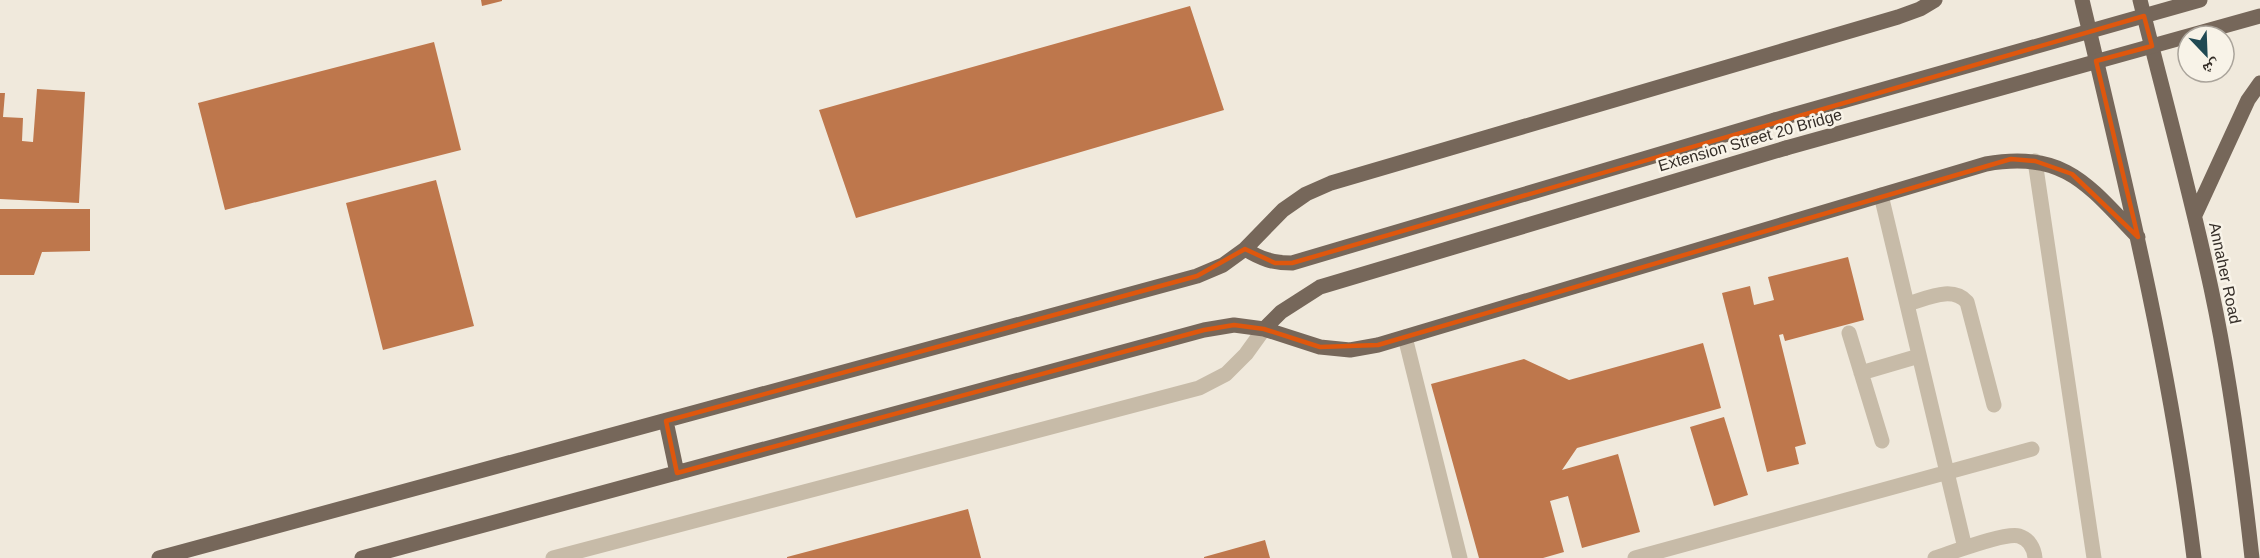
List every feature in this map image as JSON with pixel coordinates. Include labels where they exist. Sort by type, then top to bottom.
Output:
[{"type":"main road","points":[[159,558],[1197,276],[1223,265],[1245,249],[1283,210],[1306,194],[1331,183],[1898,17],[1920,9],[1935,0]]},
{"type":"main road","points":[[2082,0],[2138,237],[2168,381],[2185,483],[2194,558]]},
{"type":"main road","name":"Annaher Road","points":[[2140,0],[2195,215],[2228,378],[2252,558]]},
{"type":"main road","name":"Extension Street 20 Bridge","points":[[1245,249],[1259,258],[1275,263],[1300,261],[1775,120],[2200,0]]},
{"type":"main road","name":"Extension Street 20 Bridge","points":[[1264,329],[1281,312],[1320,287],[1786,148],[2260,16]]},
{"type":"main road","points":[[2195,215],[2248,100],[2260,83]]},
{"type":"main road","points":[[362,558],[1204,330],[1234,326],[1264,329],[1320,347],[1350,350],[1378,345],[1986,164],[2011,159],[2035,160],[2055,165],[2072,174],[2091,189],[2138,237]]},
{"type":"main road","points":[[666,421],[676,473]]},
{"type":"lane","points":[[2035,160],[2094,558]]},
{"type":"lane","points":[[1881,195],[1965,548]]},
{"type":"lane","points":[[1907,304],[1953,293],[1962,296],[1967,302],[1994,405]]},
{"type":"lane","points":[[553,558],[1199,388],[1226,374],[1246,354],[1264,329]]},
{"type":"lane","points":[[1849,333],[1882,441]]},
{"type":"lane","points":[[1405,337],[1460,558]]},
{"type":"lane","points":[[1861,373],[1919,356]]},
{"type":"lane","points":[[1635,558],[2032,449]]},
{"type":"lane","points":[[1935,558],[2009,535],[2018,535],[2031,545],[2035,558]]},
{"type":"highlighted area","points":[[2144,16],[2152,46],[2096,61],[2138,237],[2072,174],[2035,161],[2011,159],[1378,345],[1320,347],[1264,329],[1234,325],[1204,330],[677,473],[666,421],[1197,276],[1245,249],[1275,263],[1292,263]]},
{"type":"building","points":[[481,0],[502,0],[502,1],[482,6]]},
{"type":"building","points":[[1190,6],[1224,110],[856,218],[819,110]]},
{"type":"building","points":[[434,42],[461,150],[225,210],[198,103]]},
{"type":"building","points":[[37,89],[85,92],[79,203],[0,199],[0,93],[5,93],[3,117],[23,118],[22,141],[33,142]]},
{"type":"building","points":[[436,180],[474,326],[383,350],[346,203]]},
{"type":"building","points":[[0,209],[90,209],[90,251],[42,252],[34,275],[0,275]]},
{"type":"building","points":[[1848,257],[1864,320],[1785,341],[1783,334],[1779,335],[1806,444],[1795,447],[1799,464],[1767,472],[1722,293],[1750,286],[1754,305],[1774,300],[1768,277]]},
{"type":"building","points":[[1703,343],[1721,408],[1577,448],[1562,470],[1618,454],[1640,532],[1582,548],[1568,496],[1550,501],[1564,552],[1543,558],[1479,558],[1431,384],[1524,359],[1569,380]]},
{"type":"building","points":[[1724,417],[1748,495],[1714,506],[1690,427]]},
{"type":"building","points":[[968,509],[981,558],[787,558],[787,557]]},
{"type":"building","points":[[1265,540],[1270,558],[1204,558],[1204,557]]}]
